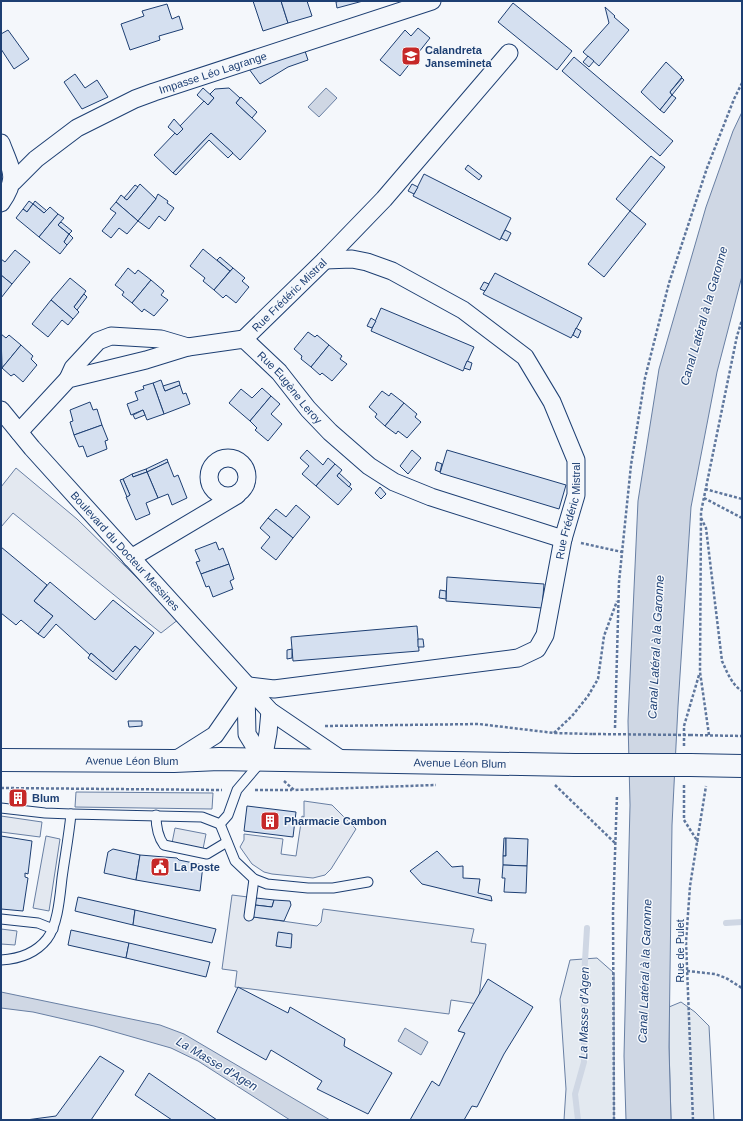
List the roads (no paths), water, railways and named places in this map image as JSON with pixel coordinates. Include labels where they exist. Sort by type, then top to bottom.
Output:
[{"type":"main road","name":"Avenue Léon Blum","points":[[1,760],[174,761],[220,759],[344,762],[742,766]]},
{"type":"street","name":"Impasse Léo Lagrange","points":[[1,203],[13,182],[36,159],[77,128],[135,99],[432,1]]},
{"type":"street","points":[[325,260],[384,199],[510,53]]},
{"type":"street","points":[[1,143],[10,167],[13,182]]},
{"type":"street","name":"Rue Frédéric Mistral","points":[[244,339],[325,260],[352,259],[367,262],[392,271],[463,310],[525,357],[552,402],[576,460],[576,495],[563,539],[545,635],[537,649],[518,658],[274,689],[248,688]]},
{"type":"street","points":[[19,432],[68,379],[73,368],[98,341],[111,336],[161,339],[188,346]]},
{"type":"street","points":[[68,379],[146,360],[188,346],[244,339]]},
{"type":"street","name":"Rue Eugène Leroy","points":[[244,339],[279,372],[308,409],[330,432],[369,466],[394,482],[431,498],[563,539]]},
{"type":"street","name":"Boulevard du Docteur Messines","points":[[1,410],[248,688]]},
{"type":"street","points":[[131,558],[237,495]]},
{"type":"street","points":[[248,688],[270,711],[344,762]]},
{"type":"street","points":[[248,688],[247,734],[262,760]]},
{"type":"street","points":[[174,761],[215,735],[248,688]]},
{"type":"street","points":[[262,760],[268,733],[270,711]]},
{"type":"lane","points":[[220,824],[228,815],[236,790],[262,760]]},
{"type":"lane","points":[[1,808],[45,813],[202,817],[220,824],[235,861],[254,879],[267,884],[308,888],[333,888],[368,882]]},
{"type":"lane","points":[[1,960],[16,958],[32,952],[44,942],[53,928],[59,900],[71,814]]},
{"type":"lane","points":[[156,815],[156,823],[161,841],[164,845],[207,854],[227,842]]},
{"type":"lane","points":[[249,916],[254,879]]},
{"type":"lane","points":[[1,919],[38,923],[53,928]]},
{"type":"water","points":[[326,88],[337,98],[319,117],[308,107]]},
{"type":"water","name":"Canal Latéral à la Garonne","points":[[742,112],[742,276],[717,372],[691,507],[672,825],[669,1047],[671,1120],[626,1120],[624,1056],[630,805],[628,721],[638,501],[659,369],[706,207],[733,131]]},
{"type":"water","points":[[1,992],[160,1025],[184,1034],[330,1120],[290,1120],[198,1061],[171,1048],[94,1026],[33,1012],[1,1008]]},
{"type":"water","points":[[405,1028],[428,1042],[421,1055],[398,1041]]},
{"type":"waterway","points":[[726,923],[742,922]]},
{"type":"waterway","name":"La Masse d'Agen","points":[[578,1120],[575,1094],[584,1062],[583,994],[587,928]]},
{"type":"place","name":"Calandreta Jansemineta","points":[[411,56]]},
{"type":"place","name":"Blum","points":[[18,798]]},
{"type":"place","name":"Pharmacie Cambon","points":[[270,821]]},
{"type":"place","name":"La Poste","points":[[160,867]]}]
